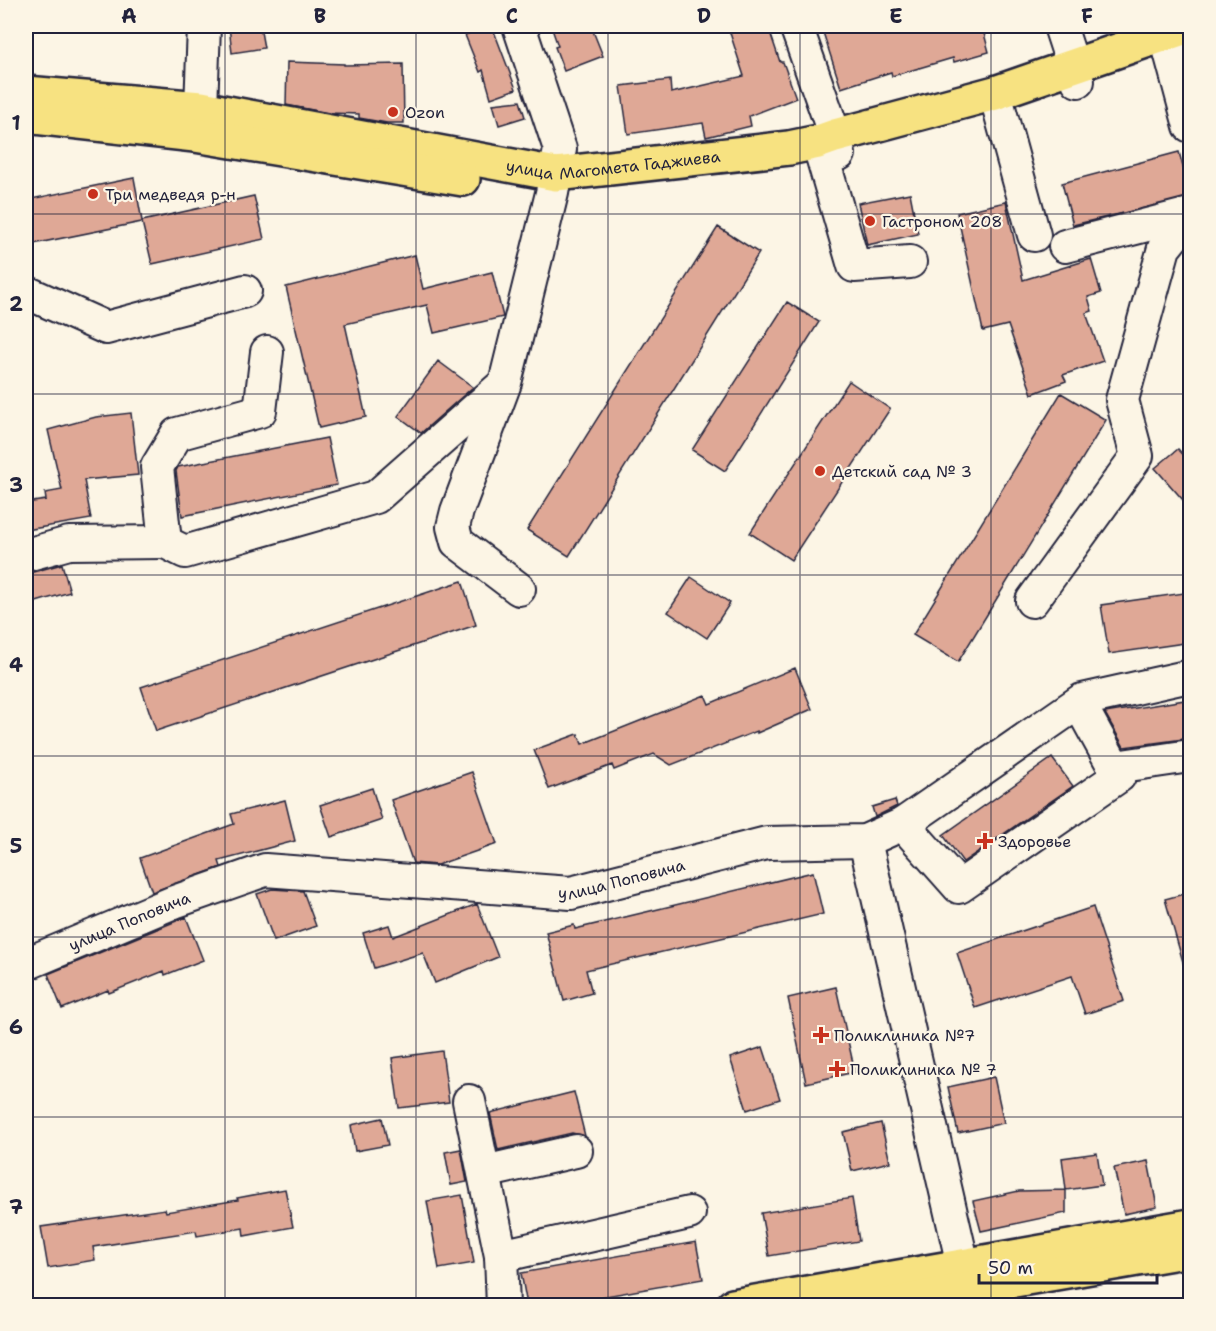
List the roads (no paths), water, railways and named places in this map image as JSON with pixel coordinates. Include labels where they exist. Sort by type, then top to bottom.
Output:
[{"type":"main road","name":"улица Магомета Гаджиева","points":[[26,93],[554,184],[789,148],[829,147],[998,99],[1179,39]]},
{"type":"main road","name":"улица Магомета Гаджиева","points":[[26,116],[198,122]]},
{"type":"main road","points":[[882,1305],[966,1286],[1191,1226]]},
{"type":"main road","points":[[733,1305],[966,1286],[1191,1250]]},
{"type":"street","points":[[198,122],[204,26]]},
{"type":"street","points":[[519,26],[560,149],[554,184],[505,383],[456,511],[453,527],[457,542],[519,589]]},
{"type":"street","points":[[796,26],[829,147],[854,266],[910,262]]},
{"type":"street","points":[[1060,26],[1076,74]]},
{"type":"street","points":[[1179,39],[1191,126]]},
{"type":"street","points":[[998,99],[1034,235]]},
{"type":"street","points":[[1065,246],[1191,215]]},
{"type":"street","points":[[1032,601],[1137,456],[1122,400],[1164,248],[1191,215]]},
{"type":"street","points":[[26,292],[106,328],[245,291]]},
{"type":"street","points":[[165,542],[156,467],[177,434],[260,411],[267,352]]},
{"type":"street","points":[[26,555],[69,543],[165,542],[185,552],[376,497],[505,383]]},
{"type":"street","name":"улица Поповича","points":[[26,964],[174,902],[265,870],[571,893],[767,843],[865,842],[903,824],[1082,700],[1191,676]]},
{"type":"street","points":[[903,824],[959,887],[1119,776],[1079,703]]},
{"type":"street","points":[[1115,767],[1191,756]]},
{"type":"street","points":[[865,842],[966,1286]]},
{"type":"street","points":[[469,1101],[501,1256],[503,1305]]},
{"type":"street","points":[[484,1172],[576,1151]]},
{"type":"street","points":[[501,1256],[689,1213]]},
{"type":"place","name":"Ozon","points":[[393,112]]},
{"type":"place","name":"Три медведя р-н","points":[[93,194]]},
{"type":"place","name":"Гастроном 208","points":[[870,221]]},
{"type":"place","name":"Детский сад № 3","points":[[820,471]]},
{"type":"place","name":"Здоровье","points":[[985,841]]},
{"type":"place","name":"Поликлиника №7","points":[[821,1035]]},
{"type":"place","name":"Поликлиника № 7","points":[[837,1069]]}]
